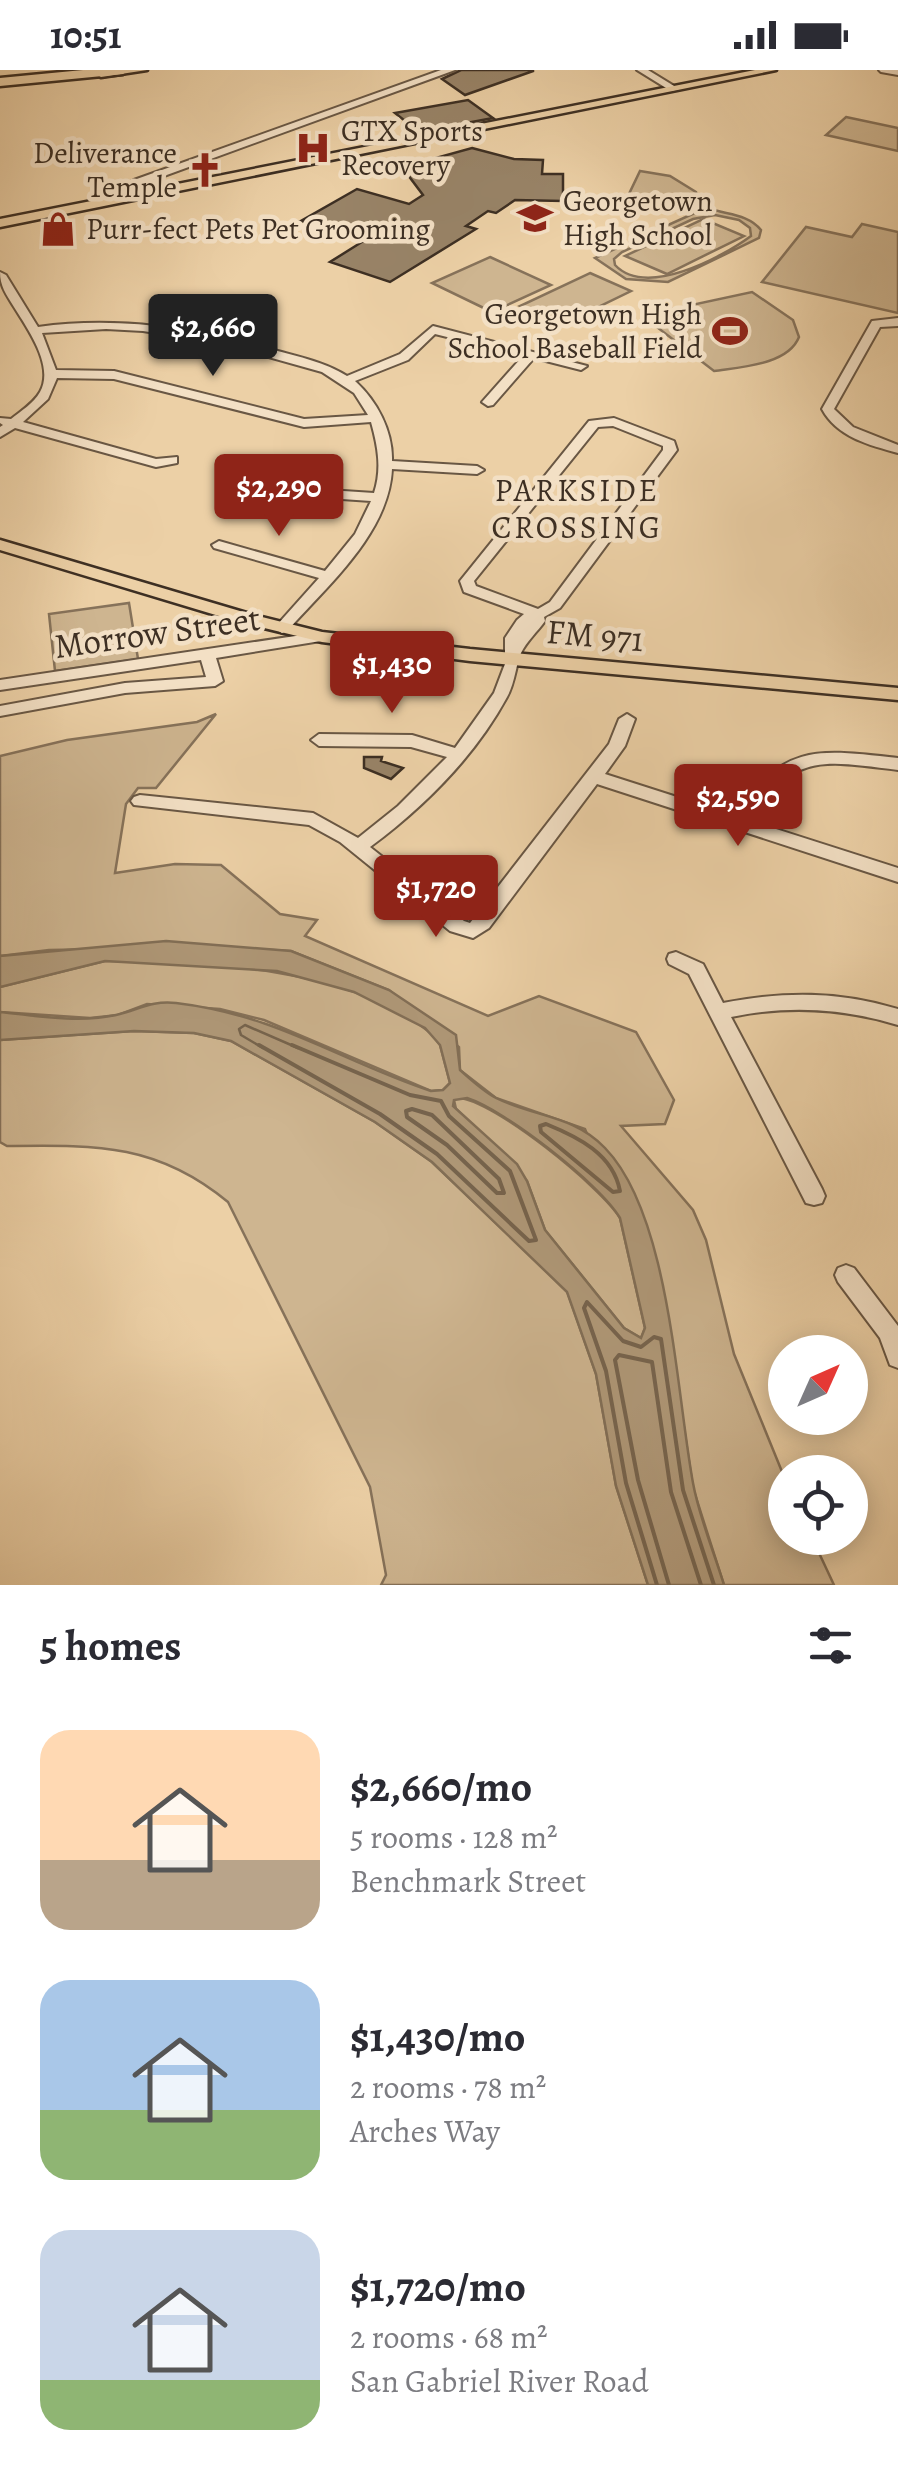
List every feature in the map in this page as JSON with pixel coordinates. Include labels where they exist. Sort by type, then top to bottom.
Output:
[{"type":"highway","points":[[0,81],[50,70]]},
{"type":"highway","points":[[0,81],[123,70]]},
{"type":"main road","points":[[0,81],[142,70]]},
{"type":"main road","points":[[0,224],[772,70]]},
{"type":"main road","name":"FM 971","points":[[0,544],[322,637],[520,648],[559,664],[898,694]]},
{"type":"street","points":[[119,200],[119,192],[138,182],[450,70]]},
{"type":"street","points":[[642,70],[674,89]]},
{"type":"street","points":[[884,70],[898,72]]},
{"type":"street","points":[[0,275],[11,306],[32,332],[53,374],[44,395],[4,425]]},
{"type":"street","points":[[892,321],[876,324],[828,409],[832,418],[847,429],[898,449]]},
{"type":"street","points":[[32,332],[63,326],[122,325],[175,332],[310,364],[347,380],[366,398],[390,465],[382,498],[367,528],[282,628]]},
{"type":"street","points":[[347,380],[404,357],[434,330],[581,366]]},
{"type":"street","points":[[488,402],[531,354]]},
{"type":"street","points":[[53,374],[114,375],[304,424],[376,418]]},
{"type":"street","points":[[614,422],[669,444],[670,450],[555,605],[535,614],[469,588],[466,581],[594,424],[614,422]]},
{"type":"street","points":[[4,425],[156,462],[172,460]]},
{"type":"street","points":[[390,465],[477,470]]},
{"type":"street","points":[[292,484],[326,494],[382,498]]},
{"type":"street","points":[[219,545],[326,576]]},
{"type":"street","points":[[357,848],[396,820],[440,780],[455,754],[504,692],[520,648],[537,621],[535,614]]},
{"type":"street","name":"Morrow Street","points":[[0,685],[322,637]]},
{"type":"street","points":[[0,711],[125,688],[215,681],[208,656]]},
{"type":"street","points":[[140,801],[313,818],[458,926],[473,930],[617,746],[627,719]]},
{"type":"street","points":[[319,740],[412,741],[455,754]]},
{"type":"street","points":[[736,824],[759,789],[789,764],[832,758],[898,764]]},
{"type":"street","points":[[592,776],[898,875]]},
{"type":"street","points":[[676,959],[696,969],[814,1196]]},
{"type":"street","points":[[720,1012],[805,998],[898,1016]]},
{"type":"street","points":[[846,1275],[889,1332],[898,1357]]},
{"type":"shaded area","points":[[846,117],[898,128],[898,151],[826,135]]},
{"type":"shaded area","points":[[640,171],[670,176],[696,192],[698,203],[691,206],[631,199],[628,196]]},
{"type":"shaded area","points":[[708,207],[748,220],[761,230],[759,238],[668,282],[626,279],[595,258]],"holes":[[[715,215],[739,220],[750,228],[751,236],[703,264],[664,276],[645,277],[629,274],[615,265],[614,259],[622,252],[693,219]]]},
{"type":"shaded area","points":[[703,219],[744,236],[667,274],[625,256]]},
{"type":"shaded area","points":[[862,224],[898,232],[898,313],[762,282],[806,227],[852,237]]},
{"type":"shaded area","points":[[490,257],[551,285],[492,312],[432,283]]},
{"type":"shaded area","points":[[590,273],[631,291],[561,325],[520,306]]},
{"type":"shaded area","name":"Georgetown High School Baseball Field","points":[[752,292],[793,320],[799,337],[785,354],[762,363],[714,371],[649,321],[654,313]]},
{"type":"shaded area","points":[[129,603],[138,659],[55,671],[49,614]]},
{"type":"shaded area","points":[[216,714],[156,788],[138,788],[126,804],[115,873],[175,864],[221,865],[280,914],[317,920],[305,936],[488,1016],[539,996],[636,1032],[674,1100],[665,1124],[621,1126],[693,1210],[706,1240],[734,1354],[775,1455],[768,1455],[768,1555],[820,1555],[834,1585],[724,1585],[693,1488],[670,1333],[585,1129],[496,1098],[460,1070],[459,1047],[389,990],[291,951],[215,947],[49,950],[0,956],[0,756],[67,740],[197,722]]},
{"type":"shaded area","points":[[105,961],[276,972],[360,994],[398,1011],[432,1034],[440,1045],[450,1083],[443,1090],[431,1091],[264,1020],[220,1009],[147,1004],[118,1015],[90,1018],[0,1012],[0,987]]},
{"type":"shaded area","points":[[134,1031],[194,1033],[231,1041],[375,1122],[432,1162],[567,1291],[596,1374],[616,1486],[648,1585],[381,1585],[386,1575],[370,1487],[228,1202],[176,1168],[150,1158],[97,1148],[7,1146],[0,1142],[0,1040]]},
{"type":"shaded area","points":[[454,1100],[474,1102],[520,1128],[592,1187],[620,1218],[645,1328],[641,1338],[624,1328],[545,1230],[527,1181],[456,1109]]},
{"type":"water","points":[[166,941],[291,951],[389,990],[456,1035],[460,1070],[486,1092],[593,1137],[627,1178],[657,1259],[693,1483],[724,1585],[648,1585],[616,1486],[596,1374],[567,1292],[432,1162],[375,1122],[231,1041],[194,1033],[134,1031],[0,1040],[0,1012],[88,1018],[160,1003],[212,1009],[277,1028],[431,1091],[443,1090],[450,1083],[440,1045],[425,1028],[354,992],[277,971],[105,961],[0,987],[0,956]],"holes":[[[467,1098],[484,1105],[573,1168],[620,1218],[645,1328],[641,1338],[624,1328],[545,1230],[517,1164],[453,1106],[454,1100]]]},
{"type":"building","points":[[461,70],[533,71],[465,95],[442,79]]},
{"type":"building","points":[[468,100],[493,118],[419,132],[395,113]]},
{"type":"building","name":"Georgetown High School","points":[[472,148],[514,159],[543,160],[542,174],[563,174],[563,201],[515,200],[496,213],[488,211],[466,226],[476,229],[390,282],[330,262],[365,240],[301,221],[357,189],[409,204],[423,195],[408,175],[421,162]]},
{"type":"building","points":[[364,757],[382,757],[381,761],[403,768],[391,779],[364,768]]},
{"type":"place","name":"GTX Sports Recovery","points":[[313,148]]},
{"type":"place","name":"Deliverance Temple","points":[[205,170]]},
{"type":"place","name":"Georgetown High School","points":[[535,218]]},
{"type":"place","name":"Purr-fect Pets Pet Grooming","points":[[58,229]]},
{"type":"place","name":"Georgetown High School Baseball Field","points":[[730,331]]},
{"type":"district","name":"PARKSIDE CROSSING","points":[[577,508]]}]
